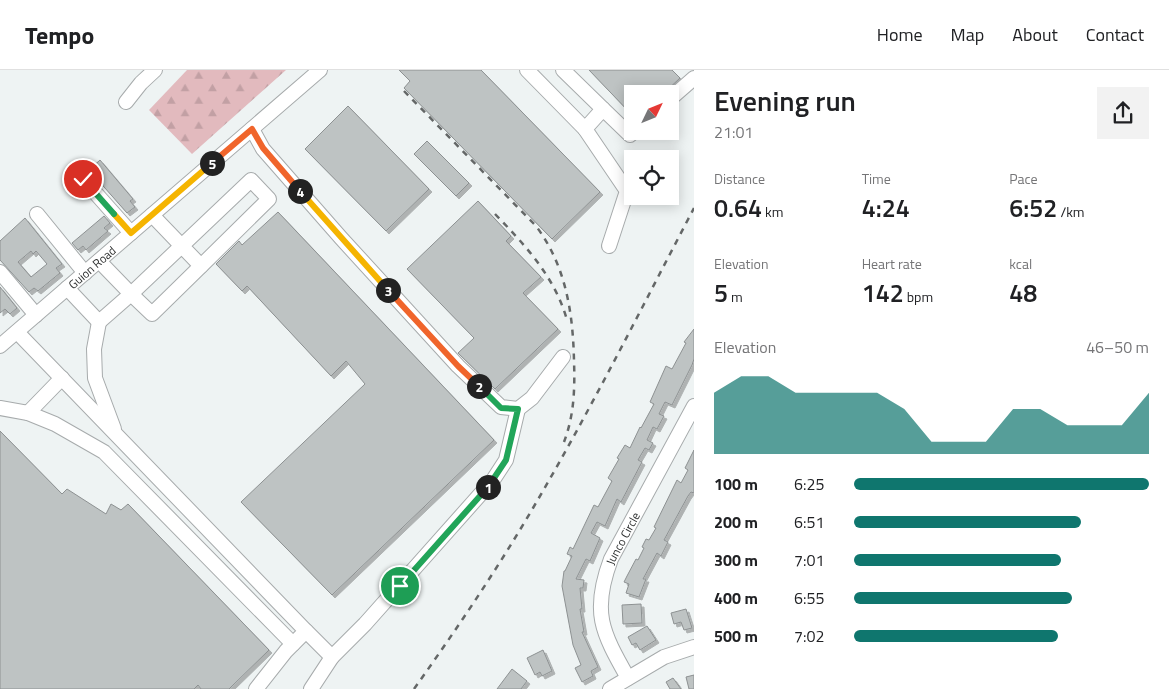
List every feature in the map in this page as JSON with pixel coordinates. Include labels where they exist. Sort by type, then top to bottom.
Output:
[{"type":"street","points":[[126,102],[141,83],[155,70]]},
{"type":"street","name":"Guion Road","points":[[0,346],[320,70]]},
{"type":"street","points":[[527,70],[585,129],[626,191],[609,246]]},
{"type":"street","points":[[563,70],[624,130]]},
{"type":"street","points":[[679,90],[694,78]]},
{"type":"street","points":[[585,129],[603,109]]},
{"type":"street","points":[[252,129],[269,156],[347,245],[458,366],[501,408],[518,409]]},
{"type":"street","points":[[83,179],[131,233]]},
{"type":"street","points":[[99,261],[131,294],[152,314],[269,199],[251,180],[183,246],[131,294],[99,322],[94,348],[95,378],[116,434]]},
{"type":"street","points":[[37,214],[85,273]]},
{"type":"street","points":[[152,215],[201,266]]},
{"type":"street","points":[[0,272],[36,314]]},
{"type":"street","points":[[67,288],[99,322]]},
{"type":"street","points":[[17,332],[332,657]]},
{"type":"street","points":[[311,689],[332,657],[365,624],[494,480],[506,460],[518,409],[532,398],[563,357]]},
{"type":"street","points":[[28,413],[62,378]]},
{"type":"street","name":"Junco Circle","points":[[628,678],[609,645],[602,624],[600,602],[604,578],[611,559],[694,406]]},
{"type":"street","points":[[0,408],[28,413],[55,424],[104,452],[292,644]]},
{"type":"street","points":[[256,689],[292,644],[306,630]]},
{"type":"street","points":[[610,689],[664,657],[694,648]]},
{"type":"green space","points":[[187,70],[286,70],[192,154],[149,110]]},
{"type":"building","points":[[399,70],[481,70],[600,192],[552,239],[404,88],[410,81]]},
{"type":"building","points":[[589,70],[672,70],[680,78],[673,85],[624,85],[624,107]]},
{"type":"building","points":[[348,106],[429,189],[386,231],[305,149]]},
{"type":"building","points":[[427,141],[469,183],[456,196],[414,154]]},
{"type":"building","points":[[100,160],[133,199],[130,201],[135,207],[127,213],[89,170]]},
{"type":"building","points":[[478,201],[511,236],[506,241],[541,277],[523,293],[558,329],[495,389],[458,353],[474,338],[407,269]]},
{"type":"building","points":[[278,212],[494,440],[332,595],[241,502],[365,384],[346,361],[331,376],[247,286],[242,291],[216,264],[239,241],[242,245]]},
{"type":"building","points":[[104,216],[110,223],[104,228],[108,231],[86,250],[83,246],[78,250],[72,243]]},
{"type":"building","points":[[25,218],[62,264],[56,268],[60,273],[38,291],[34,288],[29,292],[0,260],[0,241]],"holes":[[[31,251],[33,254],[36,251],[47,264],[31,277],[18,262]]]},
{"type":"building","points":[[0,287],[17,308],[10,314],[5,309],[0,313]]},
{"type":"building","points":[[694,329],[694,359],[692,365],[672,405],[665,402],[659,414],[664,416],[657,429],[653,427],[647,440],[653,443],[649,450],[645,448],[638,460],[642,462],[621,502],[617,499],[605,526],[597,522],[591,533],[600,538],[590,561],[586,559],[576,579],[584,580],[583,588],[580,588],[582,609],[580,609],[584,632],[582,632],[598,667],[591,671],[593,676],[582,682],[575,668],[581,665],[573,645],[562,586],[564,571],[572,556],[567,554],[570,547],[573,549],[594,505],[598,507],[612,481],[608,478],[619,459],[617,458],[625,445],[630,448],[654,404],[650,402],[666,366],[672,369],[686,343],[684,342]]},
{"type":"building","points":[[0,431],[62,494],[67,489],[106,514],[111,504],[121,510],[128,504],[269,650],[229,689],[201,689],[198,685],[194,689],[0,689]]},
{"type":"building","points":[[694,450],[694,493],[691,492],[688,496],[664,540],[668,542],[661,556],[657,553],[643,579],[646,579],[639,597],[626,593],[629,584],[624,582],[636,559],[638,560],[646,539],[649,540],[656,528],[654,527],[677,480],[681,483],[688,470],[685,468]]},
{"type":"building","points":[[641,604],[642,623],[623,624],[622,605]]},
{"type":"building","points":[[686,609],[692,628],[684,630],[681,622],[674,624],[671,613]]},
{"type":"building","points":[[647,626],[656,640],[640,650],[636,643],[632,645],[628,637]]},
{"type":"building","points":[[543,650],[552,671],[542,676],[540,672],[535,675],[527,658]]},
{"type":"building","points":[[512,669],[527,681],[521,689],[497,689]]},
{"type":"building","points":[[694,675],[694,689],[689,689],[686,677]]},
{"type":"building","points":[[673,678],[681,689],[670,689],[666,682]]},
{"type":"railway","points":[[404,91],[536,226],[554,257],[566,290],[573,343],[573,402],[564,442]]},
{"type":"railway","points":[[414,689],[505,555],[533,508],[595,397],[694,208]]},
{"type":"railway","points":[[495,214],[538,262],[555,290],[567,320]]},
{"type":"route","points":[[83,179],[131,233],[252,129],[263,148],[341,238],[458,366],[501,408],[518,409],[506,460],[494,480],[400,586]]}]
